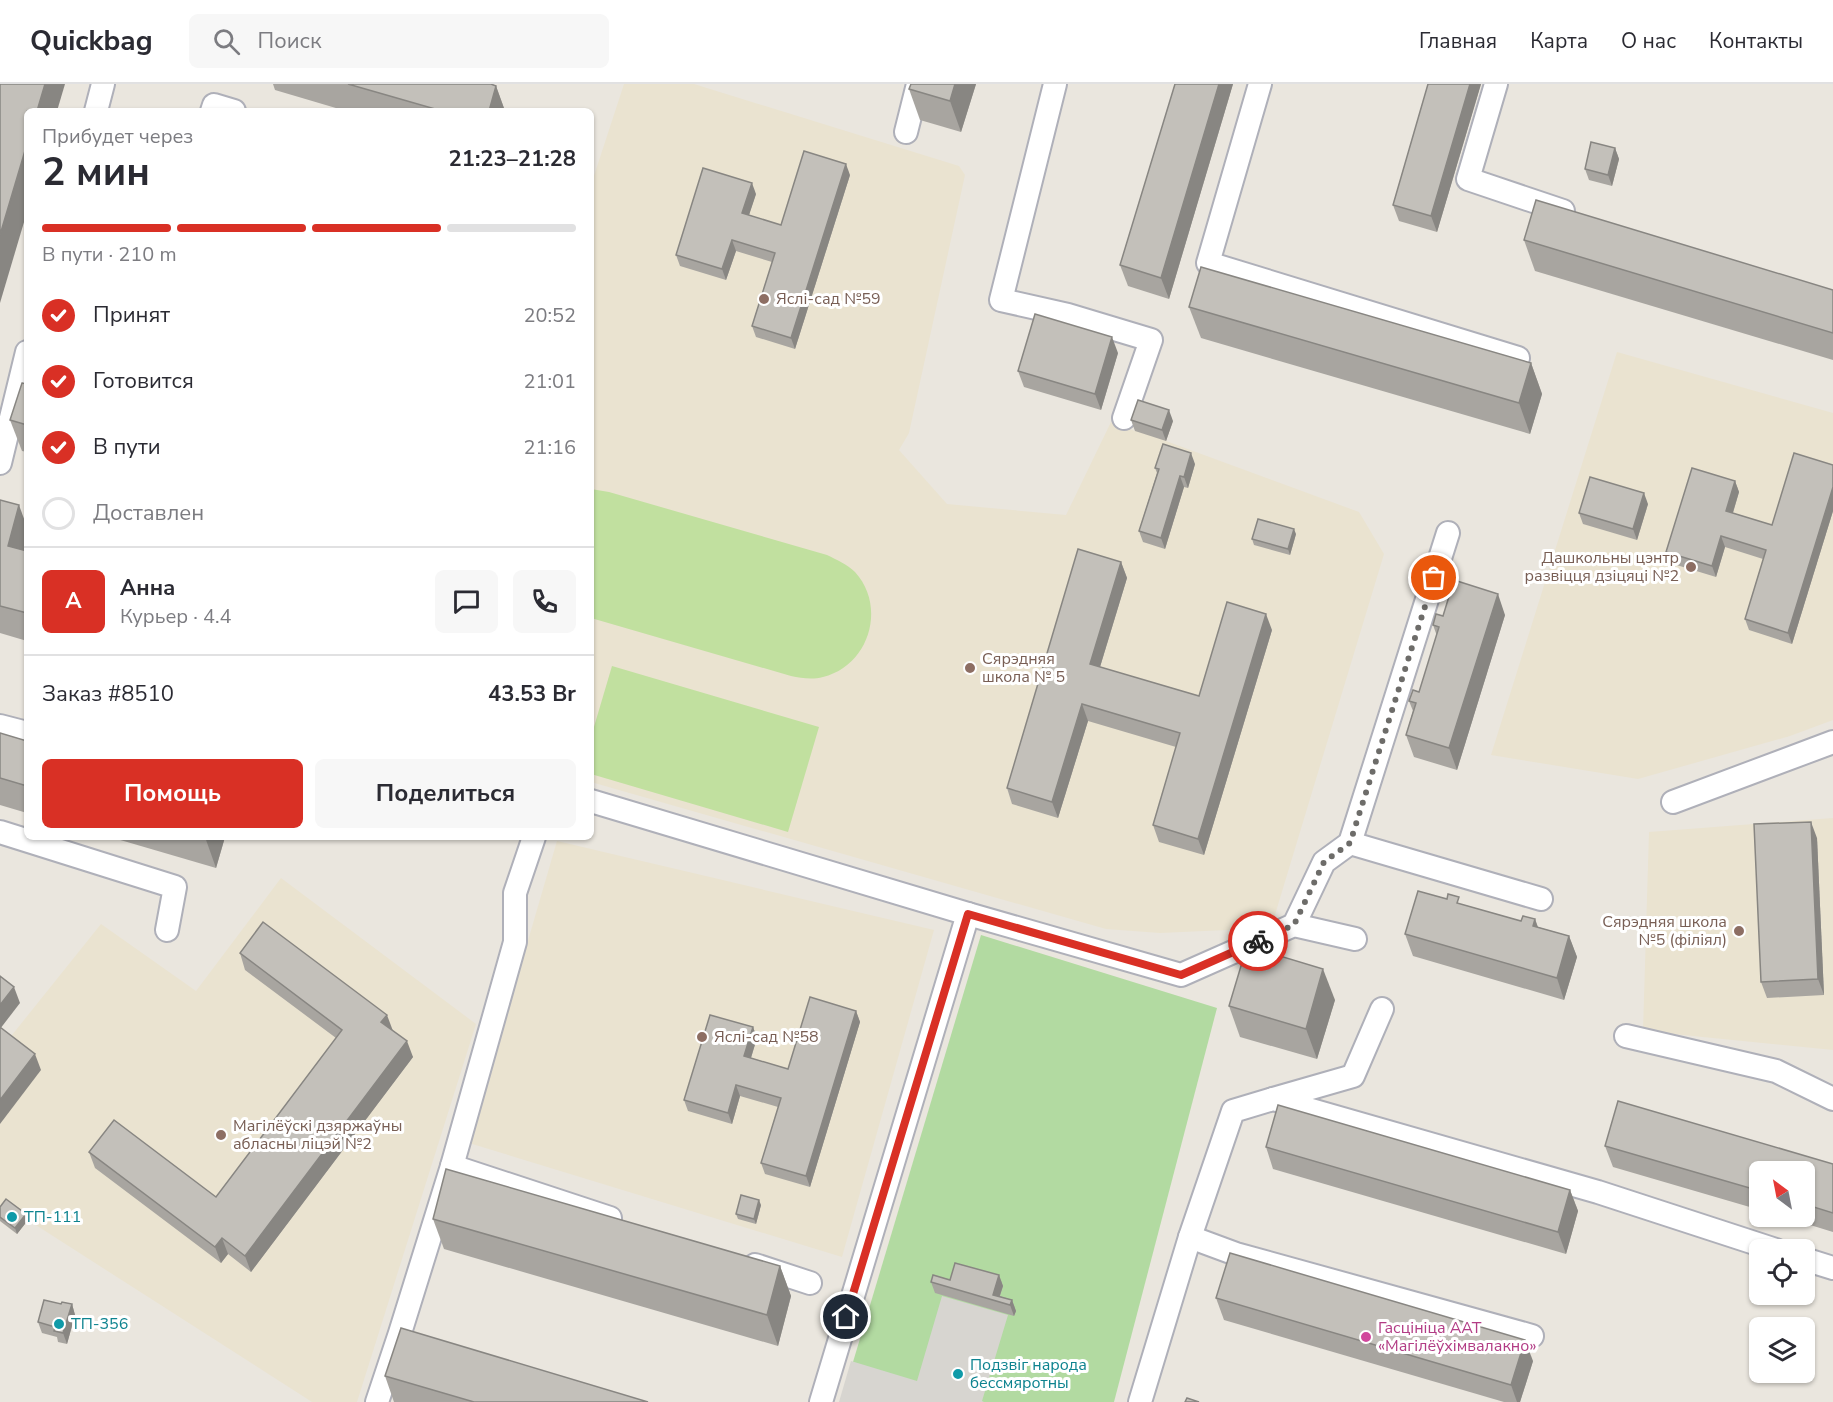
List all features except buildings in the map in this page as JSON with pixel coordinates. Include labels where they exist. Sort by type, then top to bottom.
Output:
[{"type":"lane","points":[[97,108],[103,84]]},
{"type":"lane","points":[[906,132],[918,84]]},
{"type":"lane","points":[[1055,84],[1001,300],[1068,315],[1151,340],[1124,418]]},
{"type":"lane","points":[[1260,84],[1208,263],[1518,358]]},
{"type":"lane","points":[[1496,84],[1468,179],[1578,216]]},
{"type":"lane","points":[[0,463],[22,388]]},
{"type":"lane","points":[[1294,925],[1324,862],[1350,843],[1448,533]]},
{"type":"lane","points":[[0,726],[24,732]]},
{"type":"lane","points":[[1673,802],[1833,742]]},
{"type":"lane","points":[[594,802],[1181,975],[1294,925],[1355,939]]},
{"type":"lane","points":[[0,832],[24,840]]},
{"type":"lane","points":[[25,840],[175,887],[167,930]]},
{"type":"lane","points":[[377,1402],[452,1166],[515,942],[515,893],[533,840]]},
{"type":"lane","points":[[1350,843],[1541,899]]},
{"type":"lane","points":[[821,1402],[968,914]]},
{"type":"lane","points":[[1146,1401],[1190,1237],[1233,1111],[1353,1076],[1382,1009]]},
{"type":"lane","points":[[1626,1036],[1776,1071],[1833,1100]]},
{"type":"lane","points":[[1273,1099],[1598,1192],[1749,1241]]},
{"type":"lane","points":[[452,1166],[631,1225]]},
{"type":"lane","points":[[1190,1237],[1236,1254],[1532,1336]]},
{"type":"lane","points":[[732,1257],[810,1283]]},
{"type":"lane","points":[[1815,1262],[1833,1268]]},
{"type":"lane","points":[[400,1333],[423,1340]]},
{"type":"shaded area","name":"Сярэдняя школа № 5","points":[[624,84],[694,84],[959,166],[965,175],[909,433],[899,450],[947,504],[1066,515],[1111,422],[1135,431],[1142,411],[1173,421],[1166,441],[1359,512],[1384,554],[1271,928],[1160,933],[1106,929],[594,783],[594,176]]},
{"type":"shaded area","name":"Дашкольны цэнтр развіцця дзіцяці №2","points":[[1617,352],[1833,413],[1833,720],[1790,736],[1638,779],[1491,755]]},
{"type":"shaded area","name":"Сярэдняя школа №5 (філіял)","points":[[1833,818],[1833,1050],[1643,1031],[1649,832]]},
{"type":"shaded area","name":"Яслі-сад №58","points":[[557,841],[934,930],[842,1257],[469,1143]]},
{"type":"shaded area","name":"Магілёўскі дзяржаўны абласны ліцэй №2","points":[[281,878],[476,1024],[357,1402],[312,1402],[28,1220],[17,1234],[0,1221],[0,1050],[101,924],[196,991]]},
{"type":"shaded area","points":[[942,1296],[1008,1315],[982,1401],[984,1402],[839,1402],[851,1361],[917,1381]]},
{"type":"green space","points":[[594,490],[827,555],[855,572],[865,586],[870,602],[871,618],[862,648],[852,661],[839,671],[811,679],[791,676],[594,619]]},
{"type":"green space","points":[[612,666],[819,727],[788,832],[594,775],[594,727]]},
{"type":"green space","points":[[981,935],[1217,1008],[1114,1402],[841,1402]]},
{"type":"way so far","points":[[1258,941],[1294,925],[1324,862],[1350,843],[1434,578]]},
{"type":"place","name":"Яслі-сад №59","points":[[764,299]]},
{"type":"place","name":"Дашкольны цэнтр развіцця дзіцяці №2","points":[[1691,567]]},
{"type":"place","name":"Сярэдняя школа № 5","points":[[970,668]]},
{"type":"place","name":"Сярэдняя школа №5 (філіял)","points":[[1739,931]]},
{"type":"place","name":"Яслі-сад №58","points":[[702,1037]]},
{"type":"place","name":"Магілёўскі дзяржаўны абласны ліцэй №2","points":[[221,1135]]},
{"type":"place","name":"ТП-111","points":[[12,1217]]},
{"type":"place","name":"ТП-356","points":[[59,1324]]},
{"type":"place","name":"Гасцініца ААТ «Магілёўхімвалакно»","points":[[1366,1337]]},
{"type":"place","name":"Подзвіг народа бессмяротны","points":[[958,1374]]},
{"type":"route","points":[[846,1317],[968,914],[1181,975],[1258,941]]}]
